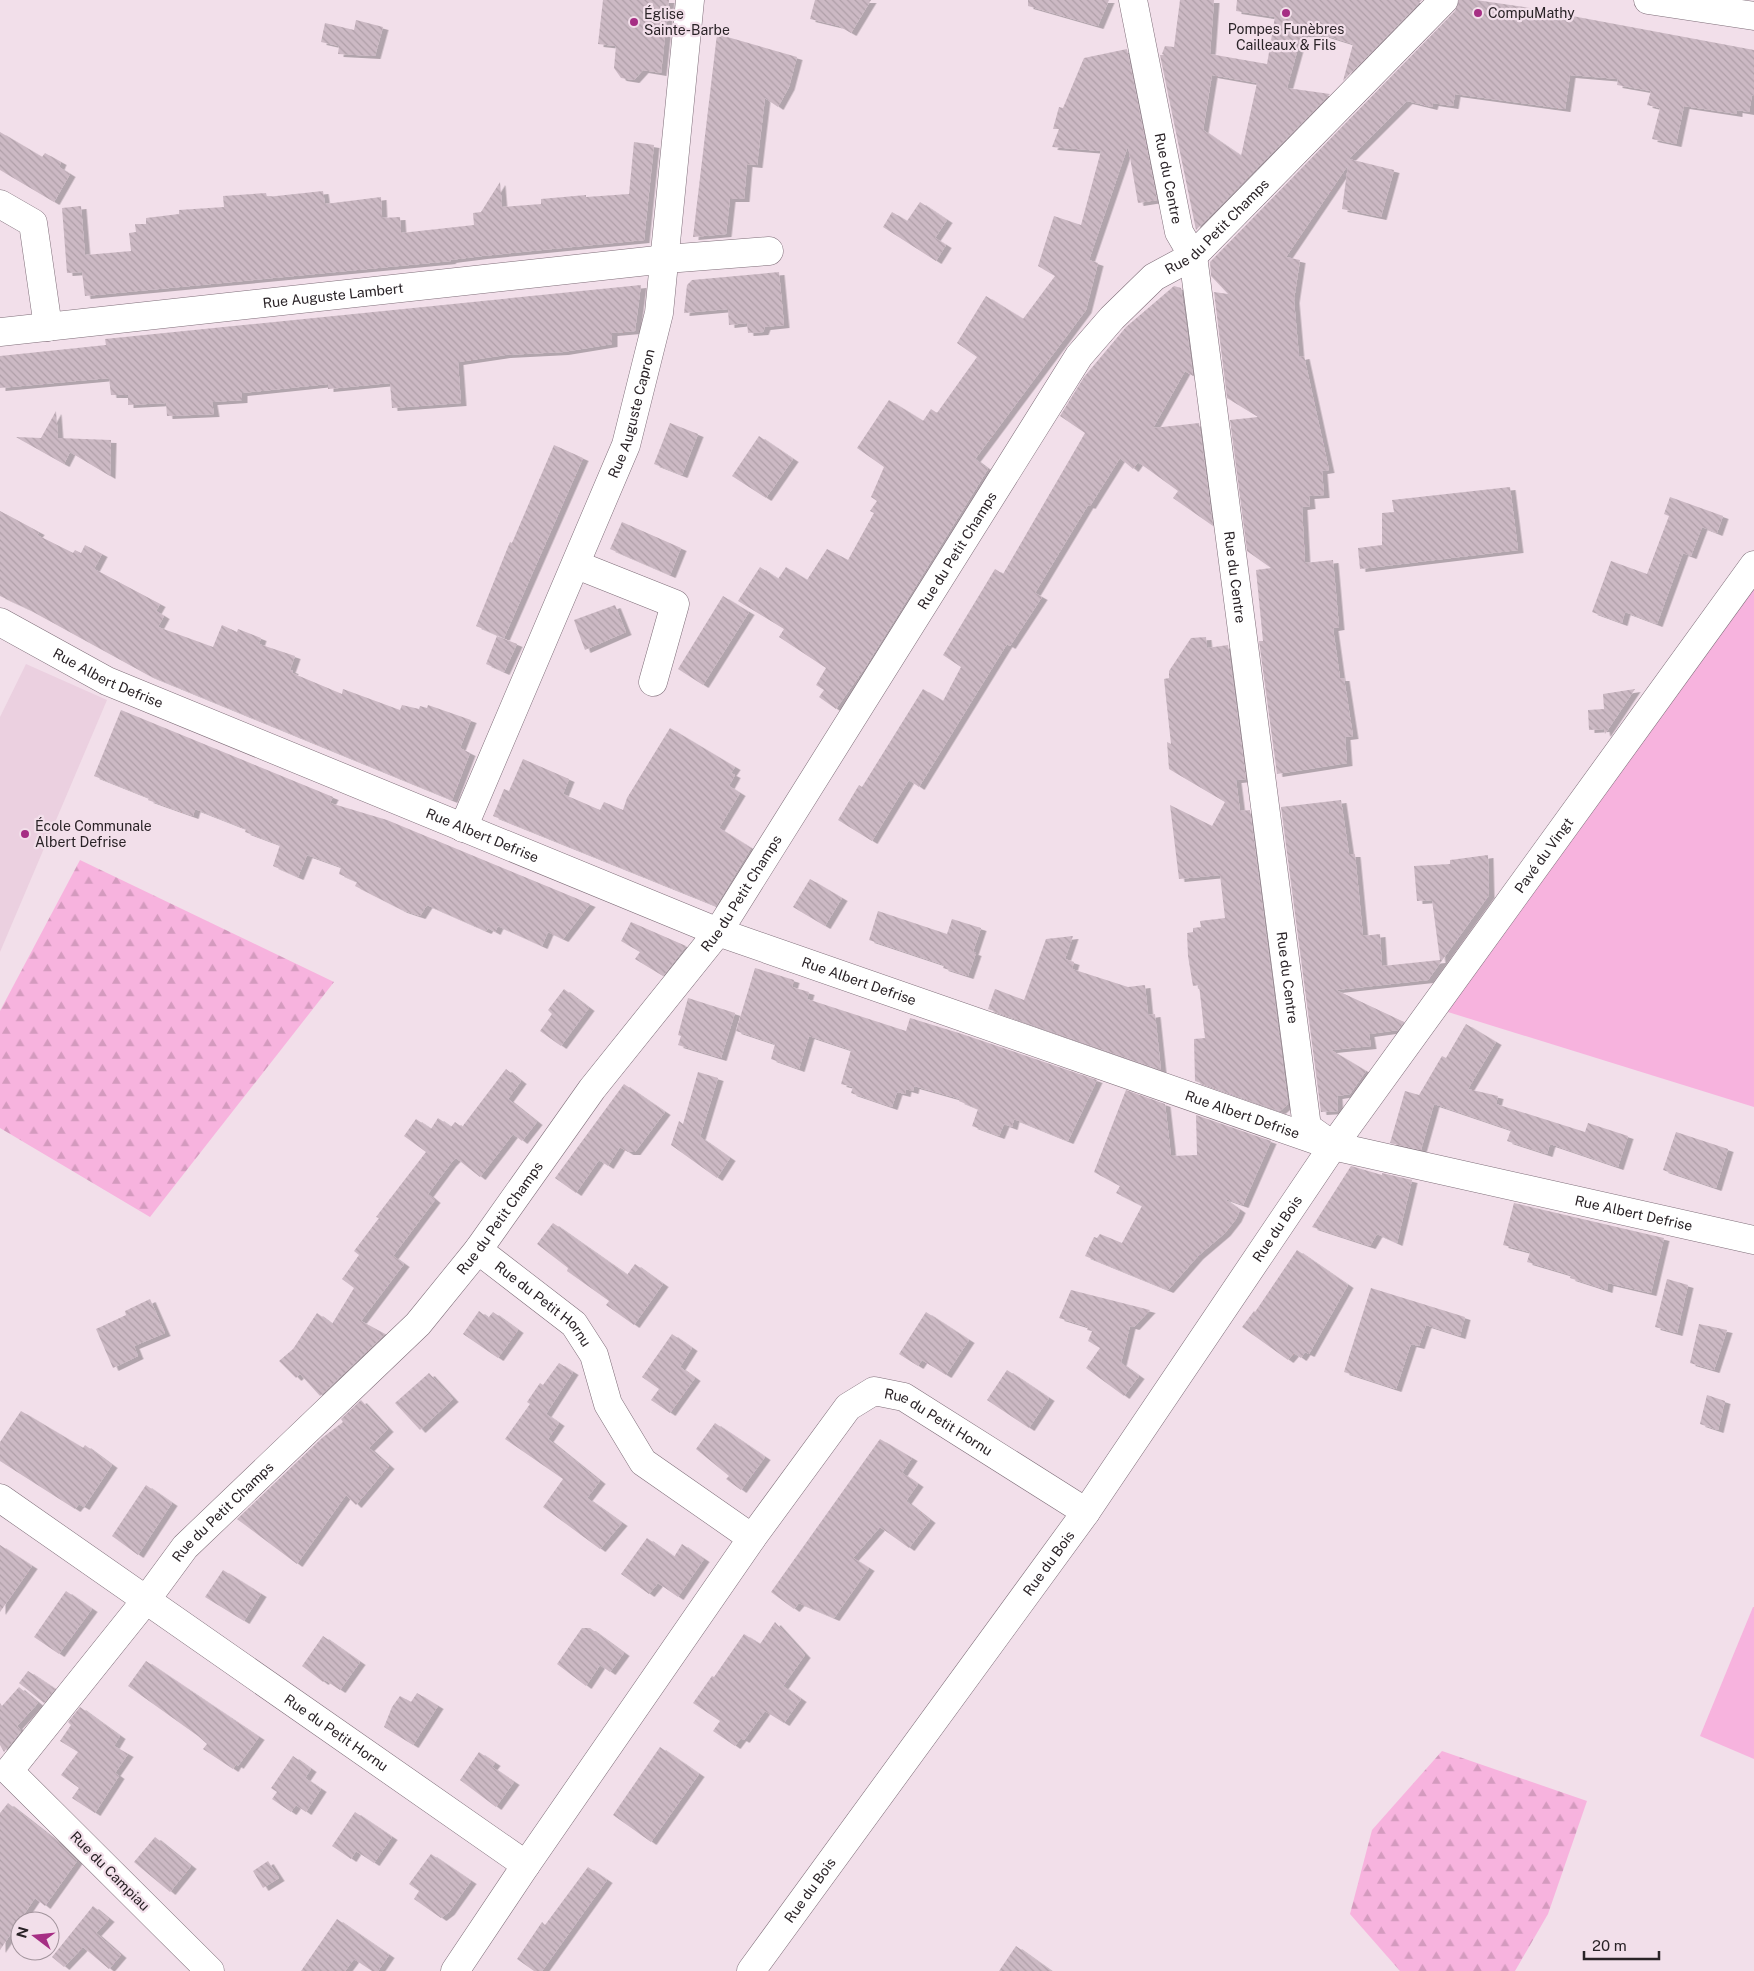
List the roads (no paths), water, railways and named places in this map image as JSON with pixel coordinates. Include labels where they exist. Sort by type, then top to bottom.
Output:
[{"type":"street","name":"Rue Auguste Capron","points":[[463,828],[577,565],[626,445],[659,313],[666,259],[690,0]]},
{"type":"street","name":"Rue du Centre","points":[[1133,0],[1179,232],[1193,256],[1307,1127],[1333,1146]]},
{"type":"street","name":"Rue du Petit Champs","points":[[9,1771],[146,1600],[185,1547],[418,1324],[478,1250],[592,1089],[718,932],[1079,356],[1112,318],[1154,277],[1193,256],[1444,0]]},
{"type":"street","points":[[1648,0],[1754,16]]},
{"type":"street","points":[[0,204],[33,223],[48,327]]},
{"type":"street","points":[[666,259],[768,251]]},
{"type":"street","name":"Rue Auguste Lambert","points":[[0,332],[666,259]]},
{"type":"street","points":[[577,565],[675,604],[653,682]]},
{"type":"street","name":"Pavé du Vingt","points":[[1333,1146],[1754,565]]},
{"type":"street","name":"Rue Albert Defrise","points":[[0,622],[107,681],[718,932],[1333,1146],[1754,1240]]},
{"type":"street","name":"Rue du Bois","points":[[751,1971],[1086,1512],[1333,1146]]},
{"type":"street","name":"Rue du Petit Hornu","points":[[478,1250],[574,1324],[594,1355],[608,1404],[643,1462],[752,1538]]},
{"type":"street","name":"Rue du Petit Hornu","points":[[455,1971],[752,1538],[848,1407],[874,1391],[904,1397],[1086,1512]]},
{"type":"street","name":"Rue du Petit Hornu","points":[[0,1498],[526,1865]]},
{"type":"street","name":"Rue du Campiau","points":[[9,1771],[210,1971]]},
{"type":"place","name":"Pompes Funèbres Cailleaux & Fils","points":[[1286,13]]},
{"type":"place","name":"CompuMathy","points":[[1478,13]]},
{"type":"place","name":"Église Sainte-Barbe","points":[[634,22]]},
{"type":"place","name":"École Communale Albert Defrise","points":[[25,834]]}]
